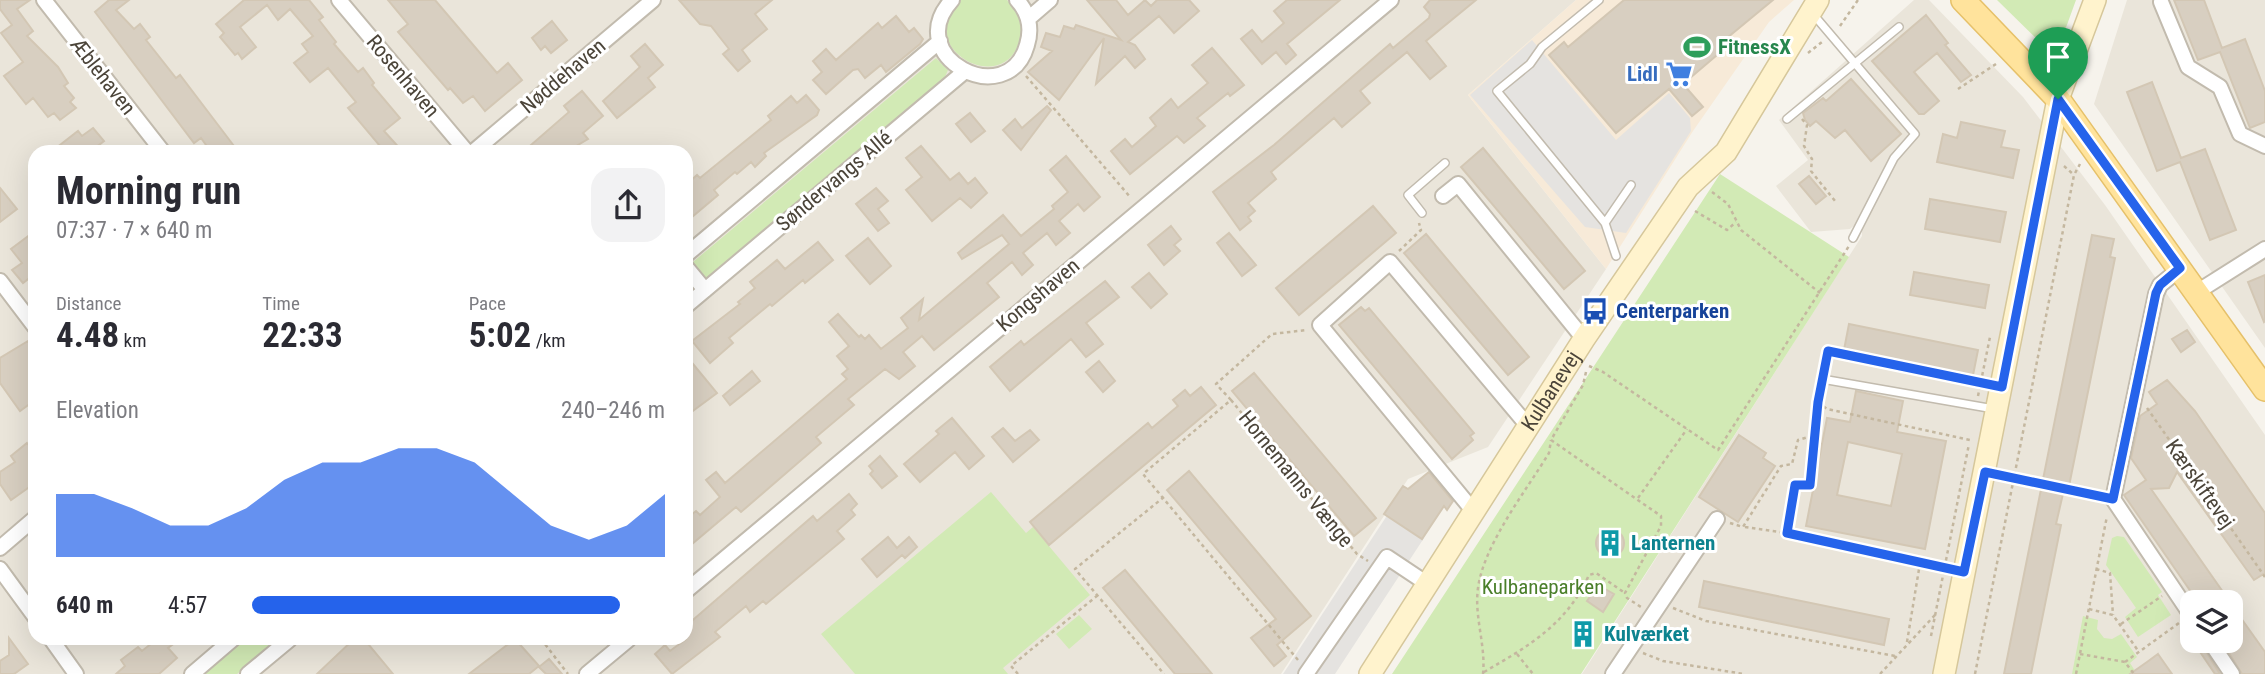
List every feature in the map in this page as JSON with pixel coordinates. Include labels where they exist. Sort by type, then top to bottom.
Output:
[{"type":"main road","points":[[1963,0],[2058,99],[2265,389]]},
{"type":"street","name":"Æblehaven","points":[[44,0],[158,145]]},
{"type":"street","name":"Rosenhaven","points":[[339,0],[461,145]]},
{"type":"street","points":[[951,0],[941,17],[940,41],[944,54],[964,72],[991,76],[1016,65],[1025,51],[1030,35],[1028,19],[1017,0]]},
{"type":"street","points":[[1028,19],[1051,0]]},
{"type":"street","name":"Kongshaven","points":[[693,585],[1391,0]]},
{"type":"street","points":[[1944,674],[2058,99],[2095,0]]},
{"type":"street","name":"Nøddehaven","points":[[481,145],[647,2]]},
{"type":"street","points":[[2161,2],[2188,66],[2221,87],[2240,134],[2265,146]]},
{"type":"street","name":"Kulbanevej","points":[[1370,674],[1528,426],[1588,347],[1688,187],[1726,152],[1815,6]]},
{"type":"street","name":"Søndervangs Allé","points":[[693,249],[940,41]]},
{"type":"street","name":"Søndervangs Allé","points":[[693,300],[964,72]]},
{"type":"street","points":[[1443,196],[1458,184],[1588,347]]},
{"type":"street","points":[[2197,292],[2265,249]]},
{"type":"street","points":[[1475,513],[1320,325],[1390,262],[1528,426]]},
{"type":"street","points":[[2180,268],[2160,285],[2156,293],[2113,499],[2180,598]]},
{"type":"street","points":[[693,275],[705,290]]},
{"type":"street","points":[[0,281],[28,318]]},
{"type":"street","points":[[1613,674],[1717,519]]},
{"type":"street","points":[[0,548],[28,524]]},
{"type":"street","points":[[1306,674],[1387,557],[1429,585]]},
{"type":"street","points":[[0,569],[28,607]]},
{"type":"street","points":[[55,645],[76,674]]},
{"type":"street","points":[[192,674],[226,645]]},
{"type":"street","points":[[248,674],[283,645]]},
{"type":"street","points":[[587,674],[622,645]]},
{"type":"street","points":[[2218,653],[2232,674]]},
{"type":"lane","points":[[1599,0],[1542,47],[1530,64],[1497,91],[1605,223],[1616,256]]},
{"type":"lane","name":"Kulbanevej","points":[[1815,6],[1856,62],[1915,134],[1894,158],[1853,237]]},
{"type":"lane","points":[[1787,119],[1899,27]]},
{"type":"lane","points":[[1422,213],[1408,195],[1445,163]]},
{"type":"lane","points":[[1605,223],[1631,185]]},
{"type":"lane","points":[[1822,379],[1998,410]]},
{"type":"path","points":[[1958,89],[2014,53]]},
{"type":"path","points":[[1016,65],[1140,208]]},
{"type":"path","points":[[1796,111],[1807,125],[1804,146],[1812,159],[1811,171],[1835,201]]},
{"type":"path","points":[[1975,674],[2074,176],[2091,146]]},
{"type":"path","points":[[1707,187],[1728,204],[1736,222],[1754,242],[1802,275],[1821,293]]},
{"type":"path","points":[[1689,208],[1727,230],[1736,222]]},
{"type":"path","points":[[1390,262],[1422,230],[1418,226],[1422,213]]},
{"type":"path","points":[[1586,365],[1603,372],[1718,450],[1821,293],[1853,237]]},
{"type":"path","points":[[1231,400],[1216,384],[1272,334],[1304,331],[1320,325]]},
{"type":"path","points":[[1485,673],[1477,612],[1478,585],[1488,554],[1549,453],[1551,440],[1583,385],[1588,347]]},
{"type":"path","points":[[1787,533],[1795,485],[1810,485],[1818,402],[1828,351],[2002,387]]},
{"type":"path","name":"Kærskiftevej","points":[[2135,391],[2265,578]]},
{"type":"path","name":"Hornemanns Vænge","points":[[1306,674],[1292,650],[1143,474],[1231,400],[1357,554],[1380,568]]},
{"type":"path","points":[[1818,402],[1827,410],[1991,444]]},
{"type":"path","points":[[1638,499],[1687,429]]},
{"type":"path","points":[[1744,527],[1781,466],[1791,464],[1798,440],[1815,435]]},
{"type":"path","points":[[1551,440],[1658,512],[1662,523],[1625,593]]},
{"type":"path","points":[[1985,472],[2113,499],[2096,569],[2076,674]]},
{"type":"path","points":[[1164,497],[1075,569],[1164,674]]},
{"type":"path","points":[[1931,639],[1955,507]]},
{"type":"path","points":[[1717,519],[1744,527],[1787,533],[1964,572]]},
{"type":"path","points":[[1907,642],[1920,563]]},
{"type":"path","points":[[2096,569],[2110,573],[2113,615],[2139,652]]},
{"type":"path","points":[[1485,673],[1550,630],[1564,615],[1589,575],[1596,573],[1625,593],[1627,598],[1656,609],[1706,621],[1895,656]]},
{"type":"path","points":[[2120,624],[2173,588]]},
{"type":"path","points":[[1018,674],[1012,666],[1098,595]]},
{"type":"path","points":[[2088,609],[2113,615]]},
{"type":"path","points":[[1880,674],[1935,615]]},
{"type":"path","points":[[2125,662],[2180,624]]},
{"type":"path","points":[[546,645],[568,674]]},
{"type":"path","points":[[1630,649],[1663,661],[1744,674]]},
{"type":"path","points":[[1517,653],[1533,674]]},
{"type":"path","points":[[2080,654],[2125,662],[2134,674]]},
{"type":"shaded area","points":[[0,0],[1576,0],[1468,95],[1606,269],[1488,447],[1408,479],[1281,674],[0,674]]},
{"type":"shaded area","points":[[1576,0],[1794,0],[1769,22],[1693,131],[1606,269],[1468,95]]},
{"type":"shaded area","points":[[1914,0],[1929,0],[2023,97],[2105,205],[2265,435],[2265,674],[1582,674],[1862,236],[1862,219],[1850,229],[1811,232],[1776,186],[1808,160],[1779,120]]},
{"type":"shaded area","points":[[2127,0],[2265,0],[2265,348],[2094,104]]},
{"type":"shaded area","points":[[1532,40],[1616,140],[1669,93],[1690,118],[1691,131],[1626,233],[1585,227],[1470,95]]},
{"type":"shaded area","points":[[1388,514],[1424,538],[1335,674],[1283,674]]},
{"type":"green space","points":[[961,0],[1007,0],[1011,4],[1021,28],[1020,39],[1011,57],[997,65],[981,66],[965,60],[953,48],[946,34],[948,17]]},
{"type":"green space","points":[[1997,0],[2076,0],[2064,33],[2055,43],[2042,44]]},
{"type":"green space","points":[[936,58],[948,70],[945,77],[709,277],[705,277],[693,262]]},
{"type":"green space","name":"Kulbaneparken","points":[[1720,174],[1849,257],[1581,674],[1392,674]]},
{"type":"green space","points":[[991,492],[1026,533],[1033,527],[1090,595],[1003,668],[1008,674],[855,674],[821,634]]},
{"type":"green space","points":[[2124,537],[2162,592],[2158,595],[2171,615],[2138,637],[2125,617],[2136,608],[2106,565],[2112,538]]},
{"type":"green space","points":[[1079,615],[1092,629],[1069,649],[1056,634]]},
{"type":"green space","points":[[2083,616],[2098,620],[2097,629],[2104,638],[2112,639],[2121,634],[2137,657],[2130,663],[2137,674],[2072,674]]},
{"type":"green space","points":[[237,645],[272,645],[237,674],[202,674]]},
{"type":"building","points":[[0,0],[30,0],[17,9],[33,31],[27,36],[58,67],[68,83],[64,86],[74,98],[70,102],[76,108],[60,120],[54,113],[48,117],[33,98],[26,104],[4,76],[23,62],[1,33],[12,25],[0,9]]},
{"type":"building","points":[[109,0],[129,0],[116,10],[134,29],[140,24],[150,37],[146,40],[176,78],[180,75],[233,145],[206,145],[201,138],[194,143],[95,12]]},
{"type":"building","points":[[244,0],[309,0],[323,17],[319,20],[336,42],[334,44],[358,72],[363,68],[374,83],[372,85],[400,118],[384,131],[397,145],[379,145],[348,108],[356,102],[328,68],[310,82],[294,63],[308,52],[302,44],[313,36],[290,9],[278,20],[267,5],[240,27],[256,47],[242,59],[238,53],[235,55],[220,37],[224,33],[216,24]]},
{"type":"building","points":[[388,0],[435,0],[497,73],[508,63],[522,80],[485,111],[473,96],[463,103],[450,88],[448,90],[398,32],[408,24]]},
{"type":"building","points":[[679,0],[772,0],[755,14],[767,29],[742,50],[750,61],[738,71],[723,54],[729,49],[711,26],[700,24]]},
{"type":"building","points":[[1087,0],[1116,0],[1128,15],[1145,0],[1151,6],[1157,0],[1189,0],[1199,11],[1174,33],[1159,16],[1128,42],[1135,45],[1145,59],[1135,68],[1125,56],[1096,84],[1104,38],[1059,100],[1028,72],[1052,51],[1041,47],[1046,33],[1060,37],[1064,26],[1074,29],[1076,25],[1121,40]]},
{"type":"building","points":[[1287,0],[1340,0],[1287,44],[1296,55],[1286,64],[1276,52],[1262,64],[1241,39],[1252,30],[1262,42],[1284,23],[1274,11]]},
{"type":"building","points":[[1430,0],[1476,0],[1426,41],[1446,66],[1430,79],[1407,52],[1360,91],[1370,103],[1342,127],[1334,118],[1271,172],[1276,179],[1248,203],[1255,211],[1248,217],[1251,221],[1240,230],[1213,192],[1274,145],[1390,44],[1393,48],[1429,18],[1430,14],[1424,7]]},
{"type":"building","points":[[1624,0],[1773,0],[1727,38],[1731,43],[1683,84],[1703,107],[1692,116],[1669,89],[1616,133],[1549,55],[1564,42],[1568,47]]},
{"type":"building","points":[[2174,0],[2204,0],[2222,48],[2245,39],[2265,91],[2265,122],[2250,128],[2220,52],[2198,60]]},
{"type":"building","points":[[1926,15],[1948,43],[1945,45],[1971,75],[1961,82],[1937,53],[1914,72],[1939,101],[1924,114],[1919,114],[1872,61]]},
{"type":"building","points":[[896,16],[909,32],[914,28],[923,39],[886,72],[881,65],[865,78],[858,69],[853,70],[826,94],[813,80],[822,72],[813,61],[826,49],[836,60],[878,23],[882,28]]},
{"type":"building","points":[[552,21],[567,40],[551,53],[545,46],[541,50],[532,38]]},
{"type":"building","points":[[645,44],[663,65],[648,78],[655,87],[617,118],[603,101],[640,67],[631,56]]},
{"type":"building","points":[[1212,48],[1244,85],[1230,96],[1228,93],[1197,118],[1205,126],[1184,143],[1177,136],[1130,174],[1111,151],[1125,139],[1132,147],[1156,126],[1150,118],[1171,99],[1178,108],[1208,83],[1192,65]]},
{"type":"building","points":[[1851,79],[1901,134],[1871,161],[1845,130],[1835,138],[1816,121],[1810,126],[1803,113],[1823,98],[1826,101]]},
{"type":"building","points":[[2152,82],[2181,158],[2205,149],[2236,230],[2210,240],[2180,162],[2157,171],[2127,92]]},
{"type":"building","points":[[582,91],[603,116],[583,133],[588,139],[578,145],[531,145],[569,112],[564,106]]},
{"type":"building","points":[[806,95],[819,110],[817,115],[764,153],[766,156],[755,167],[751,162],[737,174],[735,172],[714,190],[718,195],[693,216],[693,179],[697,175],[700,178],[771,120],[768,116],[791,96],[797,103]]},
{"type":"building","points":[[1047,106],[1051,110],[1021,150],[1003,130],[1015,119],[1022,128]]},
{"type":"building","points":[[970,113],[985,131],[971,142],[956,124]]},
{"type":"building","points":[[1961,122],[2005,131],[2001,147],[2019,150],[2013,178],[1937,162],[1943,134],[1957,138]]},
{"type":"building","points":[[93,128],[104,141],[99,145],[60,145],[78,131],[82,136]]},
{"type":"building","points":[[921,146],[950,180],[959,173],[968,184],[975,178],[987,193],[971,208],[960,198],[932,221],[906,190],[922,177],[906,158]]},
{"type":"building","points":[[1483,148],[1585,271],[1564,289],[1461,167]]},
{"type":"building","points":[[1066,156],[1100,197],[1084,211],[1078,204],[1059,221],[1070,233],[1056,245],[1047,233],[1023,253],[1033,265],[1022,275],[1012,262],[987,283],[999,297],[934,350],[922,336],[903,352],[915,366],[899,379],[885,369],[848,399],[854,405],[816,437],[821,443],[741,512],[736,507],[693,543],[693,513],[696,511],[700,515],[720,497],[706,480],[716,472],[725,483],[847,379],[842,374],[848,369],[837,356],[849,346],[829,322],[838,314],[859,337],[861,335],[865,339],[869,335],[881,349],[908,328],[901,318],[923,299],[919,320],[1009,244],[1002,235],[962,259],[958,253],[1003,215],[1021,236],[1054,209],[1052,206],[1068,192],[1050,170]]},
{"type":"building","points":[[1809,176],[1826,196],[1816,204],[1799,184]]},
{"type":"building","points":[[0,188],[17,209],[0,222]]},
{"type":"building","points":[[876,188],[888,201],[878,209],[889,223],[878,231],[856,204]]},
{"type":"building","points":[[1930,199],[2006,212],[2000,242],[1925,229]]},
{"type":"building","points":[[1373,206],[1396,233],[1299,315],[1276,288]]},
{"type":"building","points":[[1171,226],[1181,239],[1174,245],[1180,251],[1164,265],[1148,245]]},
{"type":"building","points":[[1229,233],[1256,265],[1242,276],[1217,243]]},
{"type":"building","points":[[1426,234],[1529,357],[1508,375],[1404,253]]},
{"type":"building","points":[[2092,235],[2114,239],[2110,257],[2115,258],[2069,486],[2065,485],[2056,524],[2061,525],[2031,674],[2004,674]]},
{"type":"building","points":[[28,236],[28,279],[23,283],[12,270],[22,263],[11,249]]},
{"type":"building","points":[[868,238],[891,266],[870,284],[846,256]]},
{"type":"building","points":[[818,242],[833,260],[805,283],[803,280],[772,306],[770,304],[729,338],[733,343],[710,363],[693,340],[740,304],[738,302],[755,288],[750,282],[777,260],[785,269]]},
{"type":"building","points":[[1914,272],[1989,285],[1985,308],[1910,295]]},
{"type":"building","points":[[1149,273],[1167,294],[1151,308],[1132,287]]},
{"type":"building","points":[[2265,275],[2265,321],[2264,322],[2248,282]]},
{"type":"building","points":[[1105,281],[1119,297],[1086,323],[1103,344],[1086,357],[1071,339],[1010,391],[990,367],[1021,341],[1024,345]]},
{"type":"building","points":[[1361,307],[1365,311],[1369,308],[1474,433],[1470,436],[1473,440],[1452,459],[1339,325]]},
{"type":"building","points":[[1849,324],[1978,350],[1973,375],[1844,350]]},
{"type":"building","points":[[2187,330],[2195,342],[2181,352],[2172,339]]},
{"type":"building","points":[[28,341],[28,405],[20,411],[0,383],[0,358]]},
{"type":"building","points":[[1099,361],[1115,381],[1103,392],[1086,372]]},
{"type":"building","points":[[693,364],[717,393],[693,411]]},
{"type":"building","points":[[752,371],[760,381],[730,405],[723,396]]},
{"type":"building","points":[[1254,373],[1376,518],[1354,536],[1232,391]]},
{"type":"building","points":[[2167,380],[2195,411],[2265,513],[2265,573],[2254,580],[2177,472],[2169,488],[2151,489],[2222,590],[2190,590],[2124,495],[2146,480],[2131,458],[2140,416],[2157,404],[2149,392]]},
{"type":"building","points":[[1201,387],[1216,405],[1049,545],[1030,522],[1148,423],[1152,428],[1178,406],[1173,400],[1185,390],[1190,396]]},
{"type":"building","points":[[1856,391],[1903,401],[1897,432],[1946,441],[1925,549],[1806,526],[1827,418],[1850,422]],"holes":[[[1848,442],[1902,454],[1891,506],[1837,495]]]},
{"type":"building","points":[[952,418],[984,456],[969,469],[955,452],[920,482],[904,464],[939,434],[936,431]]},
{"type":"building","points":[[1003,428],[1015,441],[1030,430],[1039,440],[1013,462],[992,437]]},
{"type":"building","points":[[1739,435],[1766,453],[1763,458],[1775,466],[1738,522],[1699,497]]},
{"type":"building","points":[[28,444],[28,488],[11,500],[0,484],[0,472],[15,462],[11,456]]},
{"type":"building","points":[[880,456],[897,476],[882,488],[870,474],[873,471],[869,466]]},
{"type":"building","points":[[1189,471],[1311,616],[1277,645],[1286,656],[1274,666],[1251,638],[1276,619],[1167,490]]},
{"type":"building","points":[[1429,472],[1453,501],[1447,510],[1444,506],[1422,539],[1384,514],[1403,486],[1408,489]]},
{"type":"building","points":[[849,494],[857,504],[851,510],[855,515],[837,531],[844,539],[766,604],[763,601],[750,612],[746,606],[715,632],[720,637],[672,674],[655,654],[665,645],[670,651],[678,645],[693,645],[693,620],[813,516],[817,521]]},
{"type":"building","name":"Lanternen","points":[[1610,529],[1620,533],[1624,543],[1620,553],[1610,557],[1600,553],[1596,543],[1600,533]]},
{"type":"building","points":[[888,537],[897,548],[909,537],[917,547],[905,558],[902,555],[877,577],[862,559]]},
{"type":"building","points":[[1125,570],[1212,674],[1175,674],[1103,588]]},
{"type":"building","points":[[1704,581],[1889,619],[1884,645],[1699,607]]},
{"type":"building","points":[[1598,585],[1614,594],[1603,612],[1587,601]]},
{"type":"building","points":[[2243,621],[2265,652],[2265,674],[2242,674],[2229,653],[2243,653]]},
{"type":"building","points":[[9,638],[28,664],[14,674],[0,674],[0,661],[9,655]]},
{"type":"building","points":[[150,645],[172,645],[168,648],[177,658],[159,674],[116,674],[125,666],[121,660],[138,647],[142,651]]},
{"type":"building","points":[[348,645],[369,645],[393,674],[317,674]]},
{"type":"building","points":[[507,645],[520,645],[539,666],[529,674],[469,674]]},
{"type":"building","points":[[2201,653],[2207,653],[2220,674],[2215,674]]},
{"type":"building","points":[[2158,654],[2172,674],[2130,674],[2147,662]]},
{"type":"building","points":[[549,659],[562,674],[546,674],[539,667]]},
{"type":"place","name":"FitnessX","points":[[1697,47]]},
{"type":"place","name":"Lidl","points":[[1679,74]]},
{"type":"place","name":"Centerparken","points":[[1595,311]]},
{"type":"place","name":"Lanternen","points":[[1610,543]]},
{"type":"place","name":"Kulværket","points":[[1583,634]]},
{"type":"route","points":[[2058,99],[2180,268],[2160,285],[2156,293],[2113,499],[1985,472],[1964,572],[1787,533],[1795,485],[1810,485],[1818,402],[1828,351],[2002,387],[2058,99]]}]
